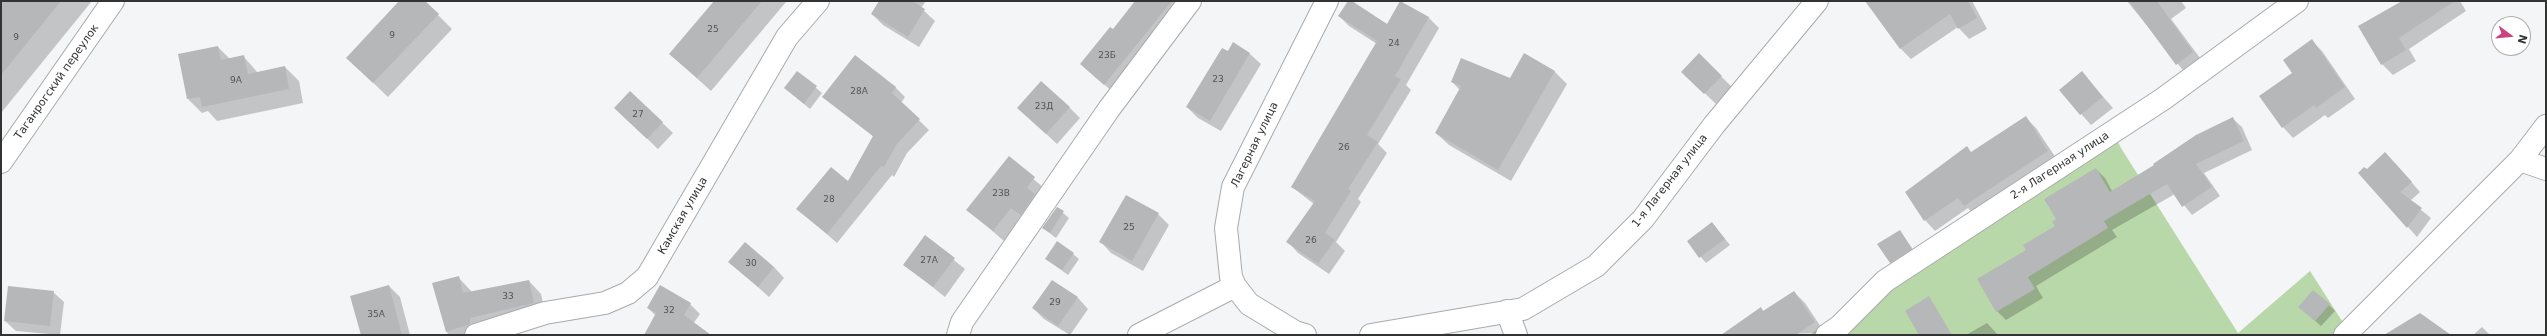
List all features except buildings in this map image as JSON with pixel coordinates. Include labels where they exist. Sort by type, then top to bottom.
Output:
[{"type":"street","name":"Таганрогский переулок","points":[[1,162],[113,1]]},
{"type":"street","name":"Камская улица","points":[[476,335],[545,313],[605,303],[628,293],[648,277],[787,37],[818,1]]},
{"type":"street","points":[[958,335],[962,322],[1109,109],[1190,1]]},
{"type":"street","name":"Лагерная улица","points":[[1235,286],[1232,277],[1226,228],[1233,187],[1326,1]]},
{"type":"street","name":"1-я Лагерная улица","points":[[1371,335],[1523,309],[1596,266],[1643,219],[1714,125],[1817,1]]},
{"type":"street","name":"2-я Лагерная улица","points":[[1827,335],[1840,326],[1885,281],[2163,99],[2297,1]]},
{"type":"street","points":[[2345,335],[2520,160],[2546,126]]},
{"type":"street","points":[[2520,160],[2546,169]]},
{"type":"street","points":[[1139,335],[1235,286],[1249,304],[1295,332],[1305,335]]},
{"type":"street","points":[[1507,311],[1516,335]]},
{"type":"green space","points":[[2110,126],[2121,148],[2238,333],[2310,271],[2351,335],[1810,335],[1885,279]]}]
